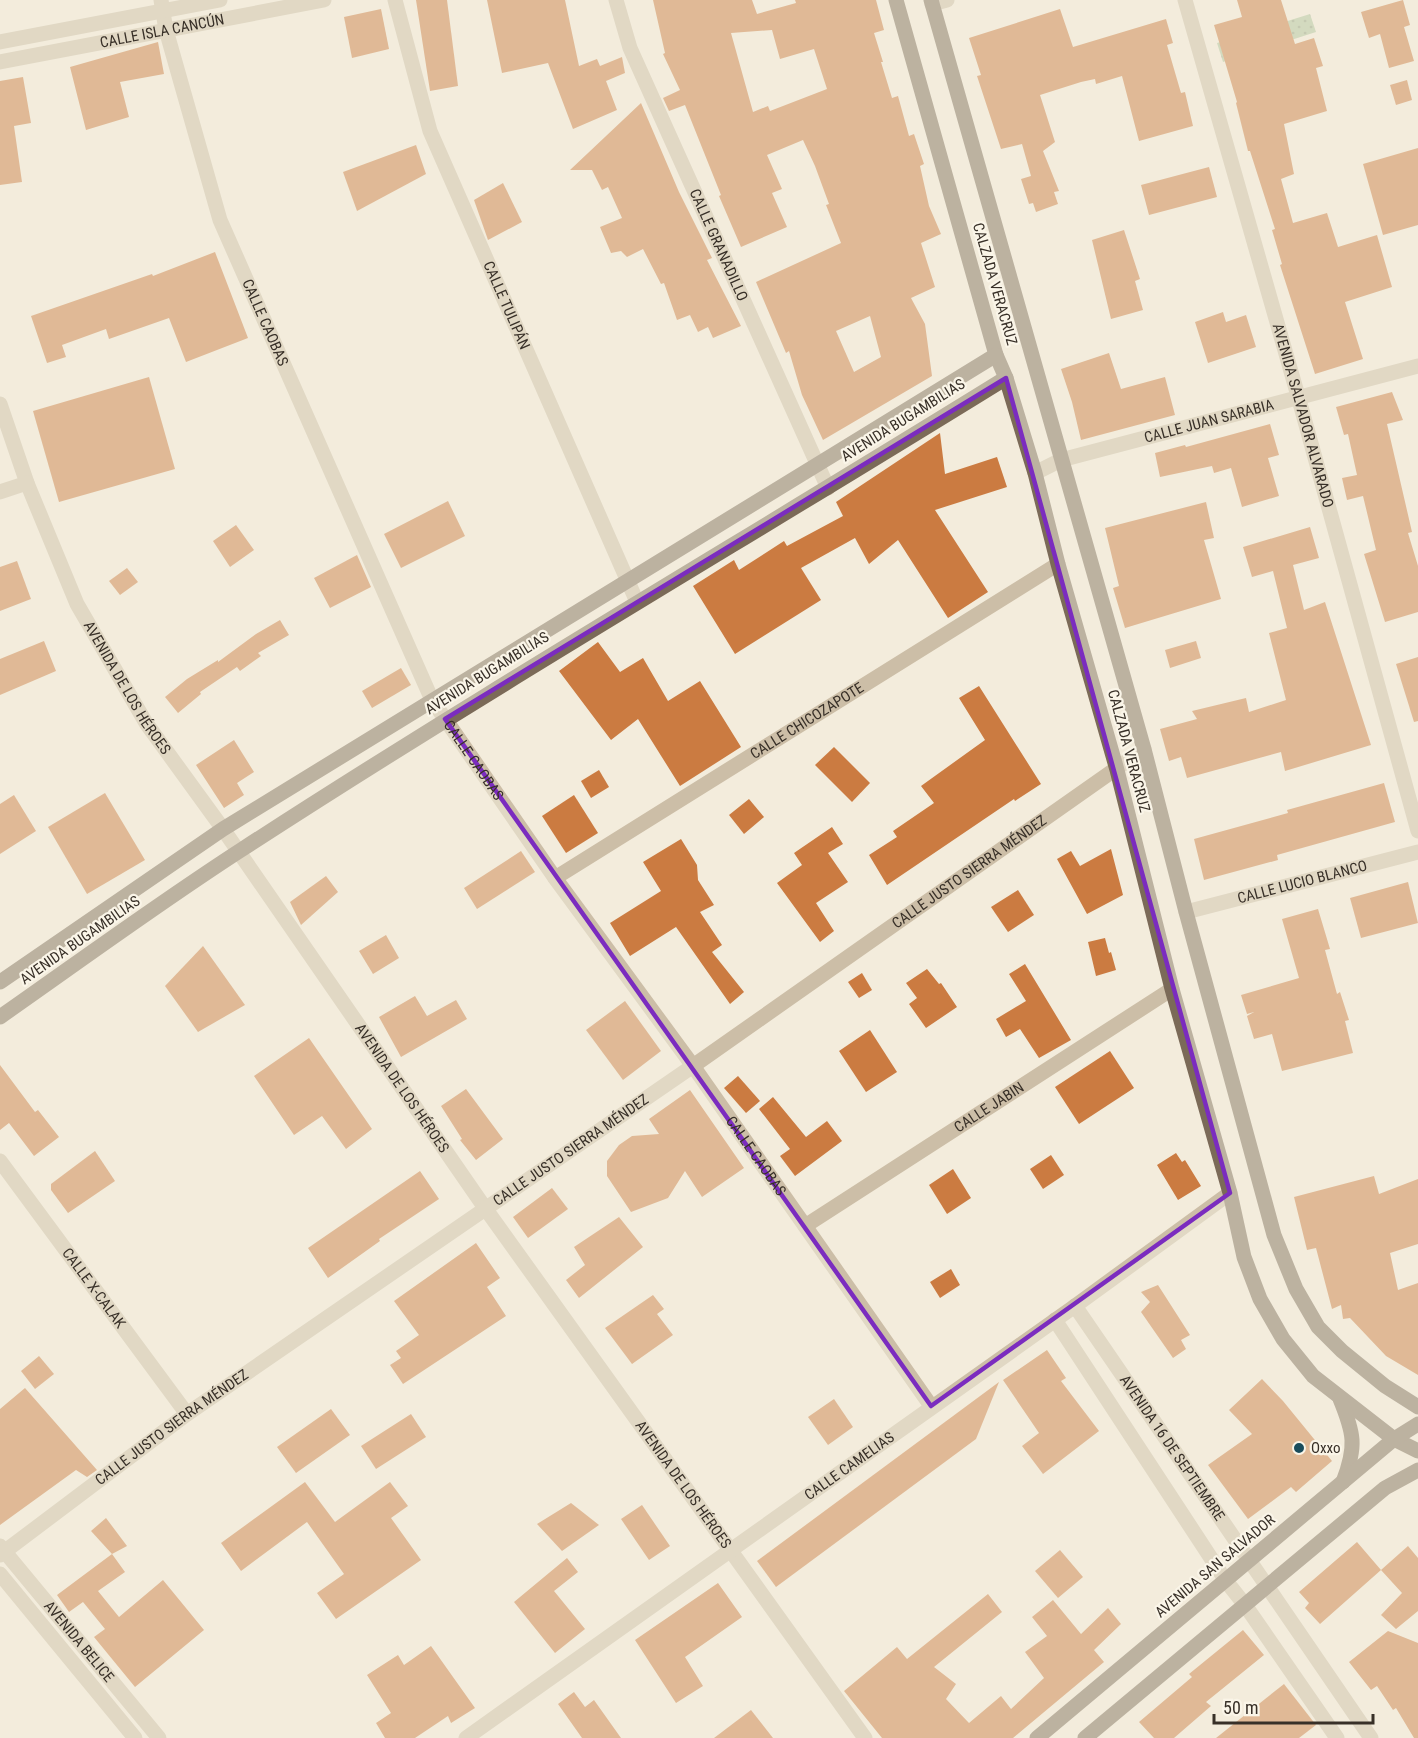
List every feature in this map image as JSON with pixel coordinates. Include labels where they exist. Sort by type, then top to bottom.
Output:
[{"type":"main road","name":"CALZADA VERACRUZ","points":[[896,0],[996,356],[1006,378],[1035,473],[1058,564],[1117,770],[1172,989],[1230,1193],[1244,1257],[1260,1299],[1283,1339],[1314,1376],[1394,1439],[1418,1451]]},
{"type":"main road","name":"CALZADA VERACRUZ","points":[[937,1],[1061,460],[1144,749],[1274,1234],[1296,1288],[1318,1327],[1342,1352],[1385,1386],[1418,1407]]},
{"type":"main road","name":"AVENIDA BUGAMBILIAS","points":[[0,982],[223,829],[996,356]]},
{"type":"main road","name":"AVENIDA BUGAMBILIAS","points":[[0,1017],[238,852],[446,719],[1006,378]]},
{"type":"main road","points":[[1339,1396],[1352,1428],[1353,1444],[1350,1464],[1342,1484]]},
{"type":"main road","name":"AVENIDA SAN SALVADOR","points":[[1037,1738],[1394,1439],[1418,1424]]},
{"type":"main road","points":[[1085,1738],[1385,1488],[1418,1470]]},
{"type":"street","name":"CALLE ISLA CANCÚN","points":[[0,42],[162,5],[220,0]]},
{"type":"street","name":"CALLE ISLA CANCÚN","points":[[0,62],[324,0]]},
{"type":"street","name":"CALLE TULIPÁN","points":[[394,0],[430,131],[637,602]]},
{"type":"street","name":"CALLE GRANADILLO","points":[[616,0],[630,48],[828,488]]},
{"type":"street","name":"AVENIDA SALVADOR ALVARADO","points":[[1185,0],[1298,396],[1418,831]]},
{"type":"street","name":"CALLE CAOBAS","points":[[162,5],[166,30],[220,220],[432,700],[555,878],[693,1066],[931,1406]]},
{"type":"street","name":"CALLE JUAN SARABIA","points":[[1035,473],[1061,460],[1418,366]]},
{"type":"street","name":"AVENIDA DE LOS HÉROES","points":[[0,404],[27,483],[77,604],[146,723],[223,829],[485,1208],[865,1738]]},
{"type":"street","points":[[0,492],[27,483]]},
{"type":"street","name":"CALLE CHICOZAPOTE","points":[[555,878],[1058,564]]},
{"type":"street","name":"CALLE JUSTO SIERRA MÉNDEZ","points":[[1,1551],[187,1414],[693,1066],[1144,749]]},
{"type":"street","name":"CALLE LUCIO BLANCO","points":[[1186,912],[1418,852]]},
{"type":"street","name":"CALLE JABIN","points":[[805,1226],[1172,989]]},
{"type":"street","name":"CALLE X-CALAK","points":[[0,1161],[187,1414]]},
{"type":"street","name":"CALLE CAMELIAS","points":[[465,1738],[1075,1306],[1230,1193]]},
{"type":"street","name":"AVENIDA 16 DE SEPTIEMBRE","points":[[1075,1306],[1371,1738]]},
{"type":"street","name":"AVENIDA 16 DE SEPTIEMBRE","points":[[1055,1320],[1226,1581],[1337,1738]]},
{"type":"street","name":"AVENIDA BELICE","points":[[1,1551],[159,1738]]},
{"type":"street","name":"AVENIDA BELICE","points":[[0,1574],[135,1738]]},
{"type":"highlighted area","points":[[1006,378],[1230,1193],[931,1406],[445,719]]},
{"type":"green space","points":[[1310,14],[1316,32],[1223,62],[1217,43]]},
{"type":"building","points":[[416,0],[447,0],[458,86],[430,91]]},
{"type":"building","points":[[487,0],[565,0],[579,66],[597,59],[600,66],[622,57],[625,73],[606,81],[617,110],[573,129],[548,63],[502,73]]},
{"type":"building","points":[[653,0],[752,0],[757,14],[796,3],[795,0],[876,0],[884,30],[874,33],[883,62],[881,62],[892,98],[898,96],[909,136],[914,134],[924,164],[920,166],[929,206],[941,234],[921,243],[935,287],[911,298],[925,324],[932,376],[823,440],[802,395],[789,351],[786,353],[756,282],[841,243],[826,205],[829,204],[815,166],[803,140],[767,155],[782,189],[772,193],[787,227],[741,247],[685,105],[669,111],[663,98],[680,90],[663,54],[665,53]],"holes":[[[772,30],[780,59],[814,49],[827,89],[770,111],[768,106],[753,112],[731,33]],[[870,316],[881,357],[854,372],[836,331]]]},
{"type":"building","points":[[1237,0],[1281,0],[1295,44],[1314,38],[1323,66],[1316,68],[1327,111],[1284,124],[1294,174],[1281,179],[1293,223],[1327,213],[1338,247],[1377,235],[1392,287],[1345,302],[1363,359],[1315,374],[1280,265],[1282,264],[1272,230],[1275,229],[1250,151],[1248,151],[1237,102],[1214,25],[1242,17]]},
{"type":"building","points":[[1403,0],[1410,25],[1404,27],[1414,61],[1389,68],[1380,34],[1369,38],[1361,12]]},
{"type":"building","points":[[381,9],[389,49],[352,58],[344,17]]},
{"type":"building","points":[[1060,9],[1073,47],[1166,19],[1173,43],[1167,45],[1181,93],[1185,92],[1193,126],[1139,141],[1122,76],[1096,84],[1095,79],[1081,82],[1040,95],[1055,142],[1043,151],[1059,191],[1054,192],[1058,204],[1036,212],[1033,203],[1029,204],[1021,179],[1031,176],[1022,144],[1001,149],[977,76],[981,75],[969,38]]},
{"type":"building","points":[[158,42],[164,74],[120,82],[129,117],[86,130],[70,67]]},
{"type":"building","points":[[23,77],[31,123],[14,126],[22,182],[0,185],[0,81]]},
{"type":"building","points":[[1407,80],[1412,100],[1396,105],[1390,85]]},
{"type":"building","points":[[641,103],[679,192],[712,258],[707,260],[741,326],[713,338],[708,327],[698,332],[690,315],[677,320],[664,283],[661,284],[643,249],[627,257],[621,251],[611,253],[600,227],[622,218],[608,187],[602,190],[592,170],[570,170]]},
{"type":"building","points":[[416,145],[426,174],[357,211],[343,172]]},
{"type":"building","points":[[1418,148],[1418,225],[1383,235],[1363,164]]},
{"type":"building","points":[[1209,167],[1217,197],[1149,215],[1141,185]]},
{"type":"building","points":[[503,183],[522,222],[488,240],[474,200]]},
{"type":"building","points":[[1124,230],[1140,279],[1135,281],[1143,310],[1111,319],[1092,240]]},
{"type":"building","points":[[215,252],[248,338],[186,362],[169,318],[109,339],[106,329],[62,345],[66,357],[47,363],[31,316],[152,274],[153,276]]},
{"type":"building","points":[[1223,312],[1226,322],[1246,315],[1256,347],[1208,363],[1195,322]]},
{"type":"building","points":[[1109,353],[1121,389],[1165,377],[1175,415],[1081,440],[1061,369]]},
{"type":"building","points":[[149,377],[175,469],[59,502],[33,411]]},
{"type":"building","points":[[1392,392],[1403,420],[1387,424],[1412,532],[1408,533],[1418,566],[1418,612],[1385,622],[1364,554],[1376,550],[1363,496],[1347,500],[1342,478],[1357,475],[1348,434],[1344,435],[1336,407]]},
{"type":"building","points":[[1270,424],[1279,455],[1268,458],[1279,496],[1242,507],[1231,468],[1214,473],[1212,466],[1160,477],[1155,453]]},
{"type":"building","points":[[940,433],[945,474],[997,457],[1007,487],[935,510],[988,592],[948,618],[898,540],[869,564],[855,538],[801,568],[821,600],[735,654],[693,586],[734,560],[739,570],[784,541],[787,546],[843,516],[836,502]]},
{"type":"building","points":[[448,501],[465,536],[401,568],[384,534]]},
{"type":"building","points":[[1206,502],[1214,538],[1204,540],[1221,599],[1125,628],[1113,588],[1119,586],[1105,528]]},
{"type":"building","points":[[236,525],[254,550],[230,567],[213,541]]},
{"type":"building","points":[[1310,527],[1319,558],[1293,565],[1304,610],[1325,602],[1371,745],[1285,771],[1281,752],[1187,778],[1181,757],[1169,761],[1160,729],[1197,719],[1192,711],[1246,698],[1249,712],[1286,700],[1269,633],[1287,628],[1273,571],[1252,577],[1243,547]]},
{"type":"building","points":[[357,555],[371,587],[330,608],[314,578]]},
{"type":"building","points":[[17,561],[31,599],[0,611],[0,567]]},
{"type":"building","points":[[127,568],[138,582],[120,595],[109,581]]},
{"type":"building","points":[[280,620],[289,635],[258,653],[261,656],[240,671],[237,667],[200,692],[201,694],[178,713],[165,697],[187,679],[218,660],[218,662],[256,634]]},
{"type":"building","points":[[44,641],[56,671],[0,695],[0,659]]},
{"type":"building","points":[[1196,641],[1201,658],[1170,668],[1165,650]]},
{"type":"building","points":[[598,642],[620,672],[643,658],[668,701],[700,681],[741,747],[680,786],[638,719],[611,740],[559,671]]},
{"type":"building","points":[[1418,657],[1418,721],[1414,722],[1396,664]]},
{"type":"building","points":[[401,668],[411,685],[372,708],[362,691]]},
{"type":"building","points":[[979,686],[1041,784],[1015,801],[1014,799],[887,885],[869,855],[897,837],[893,831],[934,803],[921,786],[985,740],[959,698]]},
{"type":"building","points":[[234,740],[254,772],[237,783],[244,795],[224,808],[196,765]]},
{"type":"building","points":[[834,747],[870,783],[852,802],[815,765]]},
{"type":"building","points":[[599,770],[609,787],[591,798],[581,781]]},
{"type":"building","points":[[1384,783],[1395,822],[1277,855],[1278,860],[1204,880],[1194,839]]},
{"type":"building","points":[[105,793],[145,860],[87,894],[48,827]]},
{"type":"building","points":[[14,795],[36,831],[0,854],[0,804]]},
{"type":"building","points":[[574,795],[598,833],[566,853],[542,816]]},
{"type":"building","points":[[749,799],[764,817],[744,834],[729,815]]},
{"type":"building","points":[[832,827],[843,844],[828,853],[848,882],[816,903],[834,931],[820,942],[777,883],[802,865],[794,853]]},
{"type":"building","points":[[681,839],[697,865],[698,880],[714,905],[700,912],[722,945],[712,952],[744,992],[730,1004],[676,927],[630,956],[610,923],[661,891],[643,862]]},
{"type":"building","points":[[1111,849],[1123,895],[1087,914],[1057,859],[1071,851],[1080,866]]},
{"type":"building","points":[[521,851],[535,872],[477,909],[464,888]]},
{"type":"building","points":[[326,876],[338,892],[301,925],[290,902]]},
{"type":"building","points":[[1408,882],[1418,923],[1361,938],[1350,898]]},
{"type":"building","points":[[1018,890],[1034,915],[1008,932],[991,907]]},
{"type":"building","points":[[1318,909],[1330,949],[1325,950],[1337,994],[1340,992],[1349,1020],[1345,1021],[1353,1053],[1282,1071],[1272,1034],[1254,1039],[1247,1016],[1254,1012],[1247,1014],[1241,995],[1299,978],[1282,919]]},
{"type":"building","points":[[386,935],[399,958],[373,974],[359,951]]},
{"type":"building","points":[[1105,938],[1116,970],[1096,976],[1088,942]]},
{"type":"building","points":[[203,946],[245,1005],[198,1032],[165,986]]},
{"type":"building","points":[[1025,964],[1071,1040],[1039,1058],[1020,1029],[1006,1037],[996,1019],[1026,1001],[1009,974]]},
{"type":"building","points":[[927,969],[939,984],[941,983],[957,1007],[926,1028],[909,1004],[917,998],[906,983]]},
{"type":"building","points":[[862,973],[872,990],[859,998],[848,982]]},
{"type":"building","points":[[415,996],[427,1016],[456,1000],[467,1019],[401,1057],[379,1017]]},
{"type":"building","points":[[625,1001],[661,1051],[623,1080],[586,1030]]},
{"type":"building","points":[[870,1030],[897,1072],[866,1092],[839,1051]]},
{"type":"building","points":[[309,1038],[372,1129],[346,1149],[322,1116],[294,1135],[254,1076]]},
{"type":"building","points":[[1110,1051],[1134,1088],[1079,1124],[1055,1087]]},
{"type":"building","points":[[0,1065],[35,1112],[38,1110],[59,1137],[34,1156],[9,1123],[0,1130]]},
{"type":"building","points":[[738,1076],[760,1101],[746,1113],[724,1088]]},
{"type":"building","points":[[466,1089],[503,1139],[476,1160],[460,1140],[462,1139],[441,1106]]},
{"type":"building","points":[[690,1090],[744,1168],[702,1197],[685,1171],[668,1198],[631,1212],[607,1176],[607,1161],[619,1145],[632,1136],[659,1134],[649,1119]]},
{"type":"building","points":[[773,1097],[806,1137],[827,1121],[842,1141],[795,1176],[780,1156],[790,1149],[759,1109]]},
{"type":"building","points":[[95,1151],[115,1181],[68,1213],[51,1190],[51,1184]]},
{"type":"building","points":[[1176,1153],[1182,1162],[1185,1160],[1201,1186],[1178,1200],[1157,1165]]},
{"type":"building","points":[[1051,1155],[1064,1175],[1043,1189],[1030,1169]]},
{"type":"building","points":[[953,1169],[971,1198],[947,1214],[929,1185]]},
{"type":"building","points":[[420,1171],[439,1199],[379,1239],[380,1241],[328,1278],[308,1248]]},
{"type":"building","points":[[1374,1176],[1379,1194],[1418,1179],[1418,1244],[1390,1253],[1398,1290],[1418,1283],[1418,1375],[1386,1356],[1350,1318],[1343,1319],[1341,1305],[1332,1309],[1316,1248],[1307,1250],[1294,1197]]},
{"type":"building","points":[[552,1188],[568,1209],[528,1238],[513,1217]]},
{"type":"building","points":[[619,1217],[643,1247],[579,1298],[566,1280],[585,1265],[574,1247]]},
{"type":"building","points":[[476,1243],[500,1278],[487,1287],[506,1316],[403,1384],[390,1365],[401,1358],[396,1351],[419,1335],[394,1301]]},
{"type":"building","points":[[951,1269],[960,1285],[940,1298],[930,1282]]},
{"type":"building","points":[[1158,1285],[1190,1335],[1181,1340],[1186,1349],[1173,1358],[1141,1312],[1150,1302],[1141,1292]]},
{"type":"building","points":[[653,1295],[664,1309],[657,1314],[673,1335],[632,1364],[605,1328]]},
{"type":"building","points":[[1047,1350],[1066,1378],[1061,1381],[1099,1431],[1043,1474],[1022,1446],[1039,1433],[1003,1380]]},
{"type":"building","points":[[39,1356],[54,1374],[35,1389],[21,1371]]},
{"type":"building","points":[[1262,1379],[1332,1461],[1296,1492],[1291,1487],[1248,1519],[1208,1465],[1252,1434],[1229,1410]]},
{"type":"building","points":[[999,1382],[976,1439],[776,1587],[757,1561]]},
{"type":"building","points":[[25,1388],[97,1470],[87,1477],[76,1470],[0,1525],[0,1409]]},
{"type":"building","points":[[834,1399],[853,1427],[828,1445],[808,1417]]},
{"type":"building","points":[[331,1409],[350,1435],[296,1473],[277,1447]]},
{"type":"building","points":[[411,1414],[426,1437],[376,1469],[361,1446]]},
{"type":"building","points":[[305,1482],[335,1522],[390,1482],[408,1506],[391,1518],[421,1560],[336,1619],[317,1593],[344,1574],[307,1522],[241,1571],[221,1543]]},
{"type":"building","points":[[571,1503],[599,1525],[562,1551],[537,1524]]},
{"type":"building","points":[[642,1505],[670,1546],[649,1560],[621,1519]]},
{"type":"building","points":[[106,1518],[127,1546],[112,1554],[91,1531]]},
{"type":"building","points":[[1357,1542],[1381,1570],[1320,1624],[1305,1608],[1309,1603],[1299,1592]]},
{"type":"building","points":[[1408,1546],[1418,1558],[1418,1611],[1396,1629],[1381,1615],[1402,1593],[1381,1570]]},
{"type":"building","points":[[1060,1550],[1083,1577],[1058,1598],[1035,1571]]},
{"type":"building","points":[[112,1554],[125,1572],[98,1591],[119,1617],[163,1580],[204,1630],[135,1687],[94,1637],[105,1629],[83,1602],[69,1612],[57,1595]]},
{"type":"building","points":[[567,1558],[578,1572],[554,1591],[585,1629],[555,1653],[514,1602]]},
{"type":"building","points":[[718,1583],[742,1617],[685,1657],[703,1686],[676,1703],[635,1640]]},
{"type":"building","points":[[988,1594],[1002,1612],[934,1667],[956,1684],[946,1699],[969,1723],[1001,1696],[1011,1709],[1044,1678],[1025,1652],[1047,1636],[1032,1617],[1053,1600],[1081,1634],[1108,1608],[1121,1624],[1094,1650],[1104,1662],[1013,1738],[882,1738],[844,1691],[897,1647],[907,1659]]},
{"type":"building","points":[[1243,1630],[1264,1655],[1206,1702],[1211,1706],[1174,1738],[1154,1738],[1139,1722],[1192,1677],[1189,1674]]},
{"type":"building","points":[[1388,1631],[1418,1643],[1418,1738],[1414,1738],[1396,1708],[1393,1710],[1377,1686],[1371,1690],[1349,1662]]},
{"type":"building","points":[[431,1646],[475,1708],[451,1723],[448,1716],[415,1738],[385,1738],[376,1723],[391,1713],[367,1675],[398,1655],[404,1665]]},
{"type":"building","points":[[1284,1684],[1316,1725],[1299,1738],[1216,1738]]},
{"type":"building","points":[[574,1692],[585,1707],[594,1700],[621,1738],[582,1738],[558,1704]]},
{"type":"building","points":[[751,1710],[773,1738],[714,1738]]},
{"type":"place","name":"Oxxo","points":[[1299,1448]]}]
